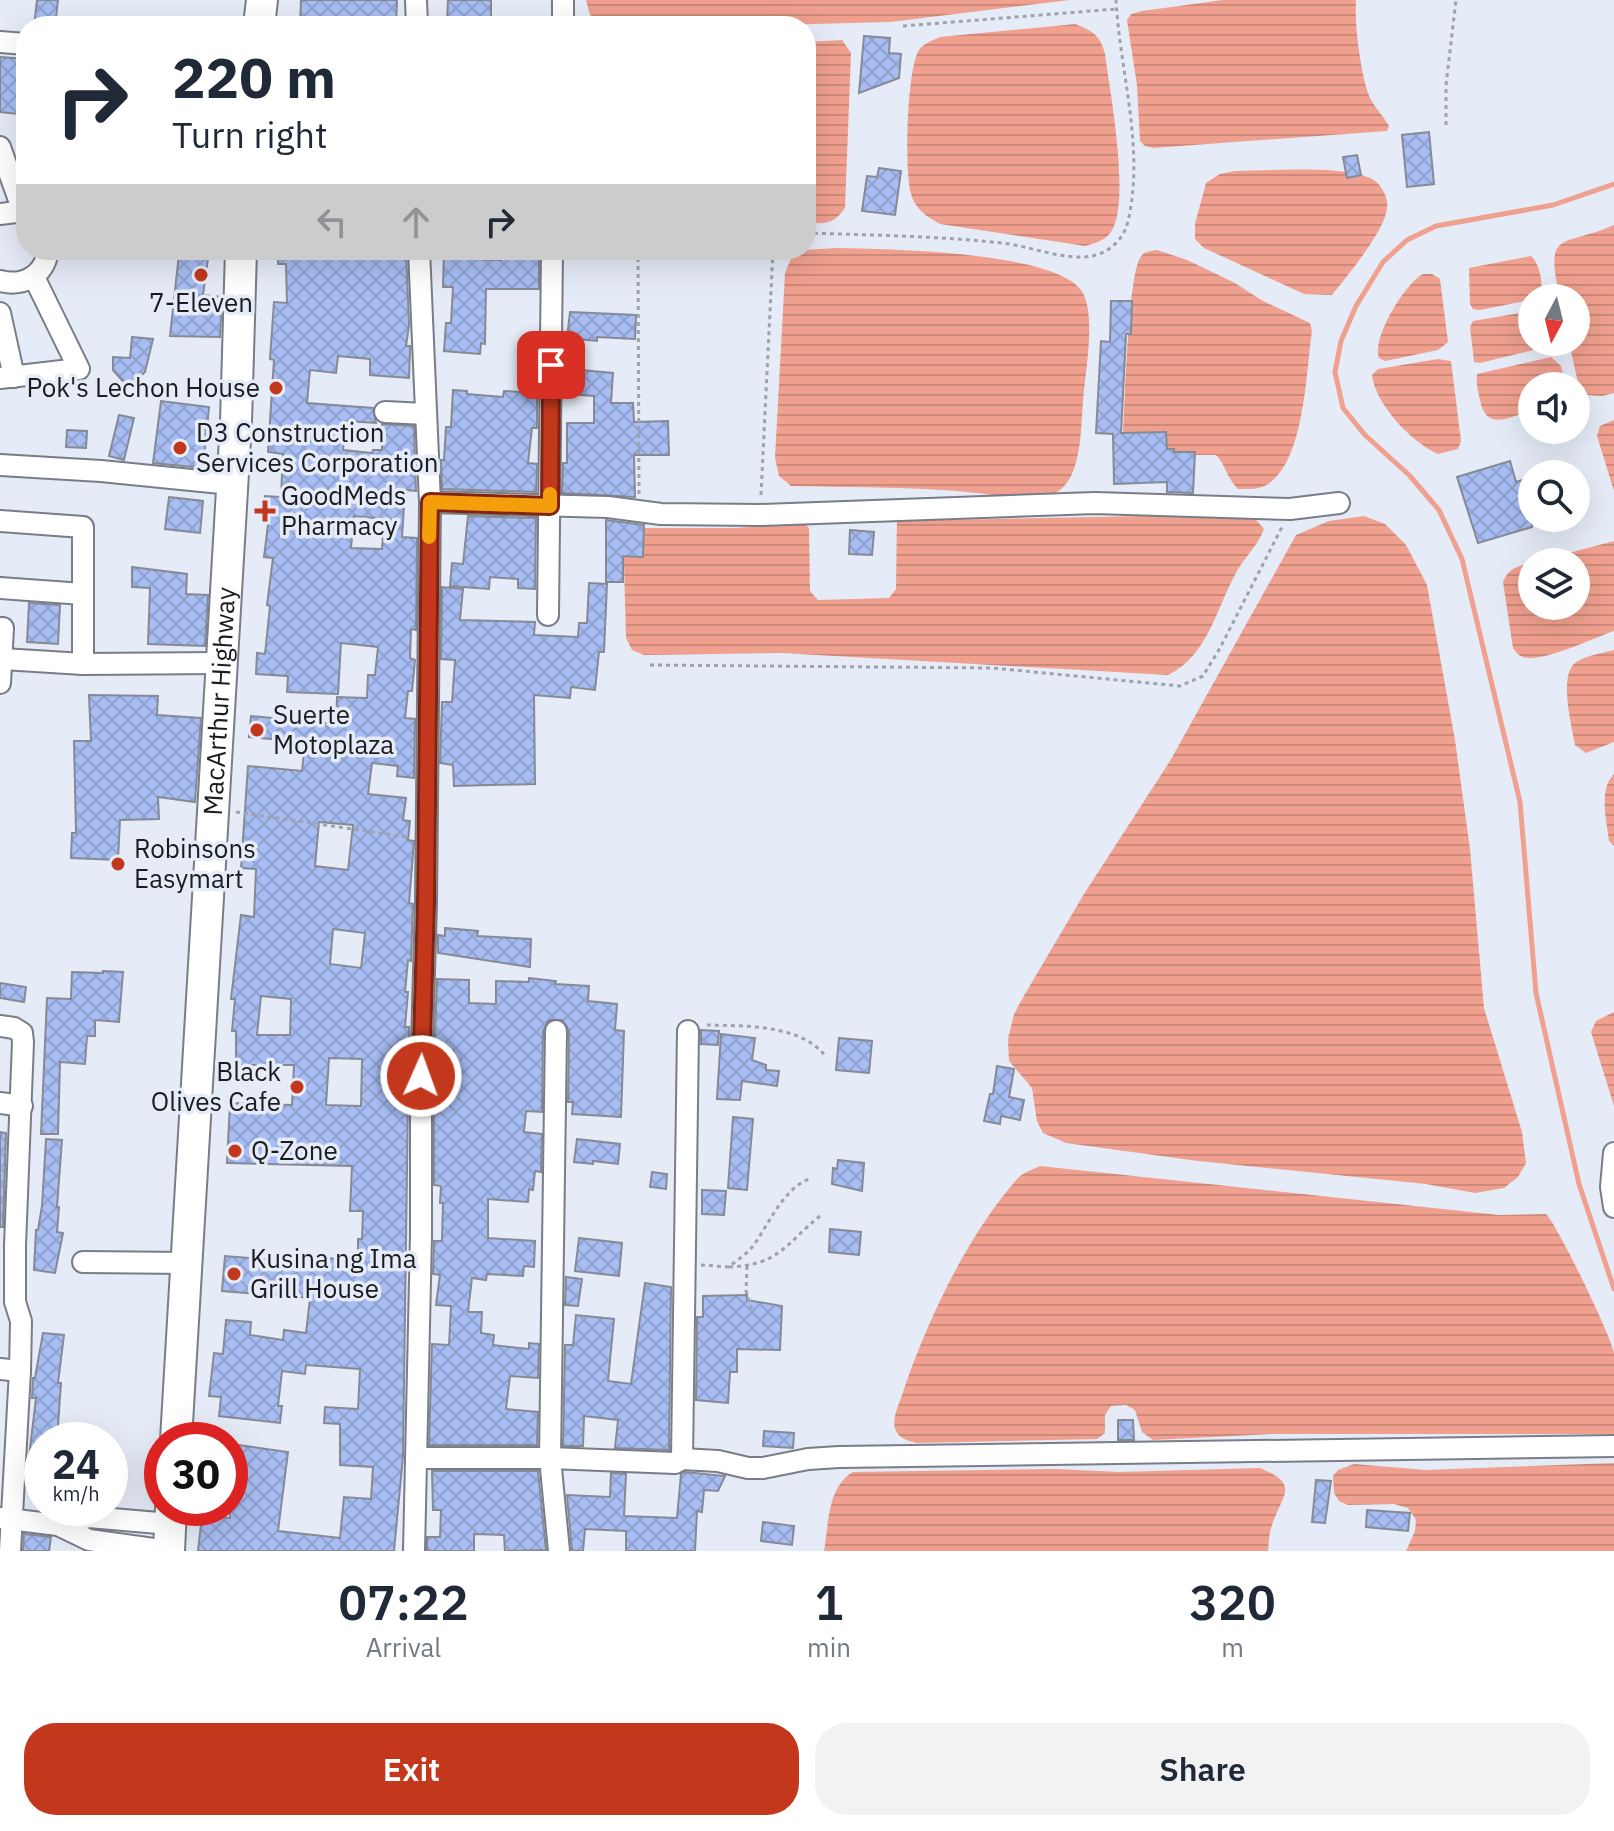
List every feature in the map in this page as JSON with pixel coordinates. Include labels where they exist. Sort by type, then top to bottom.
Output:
[{"type":"highway","name":"MacArthur Highway","points":[[177,1422],[222,663],[241,260]]},
{"type":"street","points":[[1,154],[16,192]]},
{"type":"street","points":[[0,281],[17,283],[34,277],[46,260]]},
{"type":"street","points":[[414,1551],[430,502],[419,260]]},
{"type":"street","points":[[548,615],[552,260]]},
{"type":"street","points":[[0,313],[7,378],[79,369],[34,277]]},
{"type":"street","points":[[385,412],[426,414]]},
{"type":"street","points":[[0,465],[231,484]]},
{"type":"street","points":[[430,502],[639,510],[661,514],[760,515],[1095,503],[1290,509],[1339,503]]},
{"type":"street","points":[[0,521],[83,527],[83,664]]},
{"type":"street","points":[[0,588],[83,594]]},
{"type":"street","points":[[0,628],[3,628],[0,683]]},
{"type":"street","points":[[3,659],[83,664],[222,663]]},
{"type":"street","points":[[0,1026],[22,1033],[22,1106],[9,1180],[7,1244],[8,1301],[21,1321],[10,1370],[6,1519],[10,1551]]},
{"type":"street","points":[[556,1031],[550,1458],[559,1551]]},
{"type":"street","points":[[682,1459],[688,1031]]},
{"type":"street","points":[[0,1103],[22,1106]]},
{"type":"street","points":[[1614,1153],[1611,1187],[1614,1207]]},
{"type":"street","points":[[83,1262],[188,1263]]},
{"type":"street","points":[[416,1458],[550,1458],[675,1463],[682,1459],[763,1468],[808,1459],[839,1457],[1614,1446]]},
{"type":"street","points":[[6,1519],[58,1525],[89,1517],[169,1534]]},
{"type":"path","points":[[816,233],[976,240],[1092,256],[1113,248],[1126,228],[1133,188],[1134,155],[1116,0]]},
{"type":"path","points":[[1446,125],[1446,85],[1456,0]]},
{"type":"path","points":[[903,26],[1116,9]]},
{"type":"path","points":[[638,260],[639,510]]},
{"type":"path","points":[[760,515],[773,260]]},
{"type":"path","points":[[650,665],[992,668],[1180,686],[1203,676],[1290,509]]},
{"type":"path","points":[[214,809],[427,839]]},
{"type":"path","points":[[688,1031],[698,1025],[711,1025],[787,1033],[814,1043],[826,1057]]},
{"type":"path","points":[[729,1267],[751,1249],[795,1187],[809,1179]]},
{"type":"path","points":[[685,1264],[747,1266],[777,1256],[820,1216]]},
{"type":"path","points":[[747,1266],[746,1291],[752,1310]]},
{"type":"shaded area","points":[[586,0],[1070,0],[890,22],[816,24],[816,16],[590,15]]},
{"type":"shaded area","points":[[1223,0],[1356,0],[1357,36],[1364,79],[1371,100],[1389,126],[1387,131],[1153,148],[1145,146],[1140,141],[1137,85],[1127,20],[1131,14],[1142,11]]},
{"type":"shaded area","points":[[1075,24],[1095,34],[1105,54],[1119,173],[1117,217],[1109,235],[1085,246],[940,224],[926,215],[911,194],[908,164],[909,97],[919,50],[940,37]]},
{"type":"shaded area","points":[[842,40],[851,53],[845,208],[837,217],[819,223],[816,223],[816,41]]},
{"type":"shaded area","points":[[1235,171],[1340,171],[1370,178],[1380,186],[1387,204],[1385,218],[1364,253],[1332,295],[1304,294],[1204,248],[1195,239],[1195,224],[1206,183],[1220,174]]},
{"type":"shaded area","points":[[1614,225],[1614,393],[1602,396],[1590,395],[1590,372],[1576,372],[1572,356],[1590,356],[1590,284],[1557,284],[1554,260],[1556,250],[1562,244]]},
{"type":"shaded area","points":[[816,249],[929,252],[1008,261],[1042,268],[1068,279],[1083,293],[1089,317],[1089,346],[1076,464],[1065,485],[1047,495],[1019,496],[924,489],[791,486],[779,476],[775,458],[785,273],[790,260],[816,260]]},
{"type":"shaded area","points":[[1157,250],[1187,260],[1310,323],[1312,331],[1297,436],[1280,472],[1265,486],[1238,489],[1216,455],[1165,455],[1123,434],[1130,314],[1136,270],[1143,254]]},
{"type":"shaded area","points":[[1531,256],[1537,264],[1541,284],[1518,284],[1518,302],[1473,309],[1470,304],[1469,268]]},
{"type":"shaded area","points":[[1423,274],[1432,274],[1440,279],[1448,342],[1438,350],[1385,361],[1379,358],[1378,349],[1385,325],[1407,288]]},
{"type":"shaded area","points":[[1518,313],[1518,354],[1474,362],[1470,327],[1473,321]]},
{"type":"shaded area","points":[[1551,357],[1561,366],[1562,372],[1518,372],[1518,414],[1500,420],[1493,419],[1483,410],[1477,374]]},
{"type":"shaded area","points":[[1438,359],[1451,361],[1461,441],[1458,449],[1438,454],[1417,441],[1396,421],[1380,398],[1372,375],[1378,369]]},
{"type":"shaded area","points":[[1614,420],[1614,491],[1597,436],[1600,426]]},
{"type":"shaded area","points":[[1251,514],[1264,529],[1262,534],[1232,580],[1211,627],[1194,655],[1168,675],[782,653],[644,655],[632,650],[626,638],[623,528],[735,528],[804,523],[809,528],[810,591],[818,600],[889,598],[896,589],[897,517],[941,520]]},
{"type":"shaded area","points":[[1364,516],[1385,524],[1406,545],[1427,585],[1455,740],[1470,849],[1484,1008],[1522,1132],[1526,1163],[1518,1177],[1504,1188],[1475,1193],[1426,1184],[1198,1161],[1066,1143],[1043,1133],[1037,1121],[1032,1088],[1009,1061],[1008,1039],[1014,1014],[1084,894],[1170,761],[1296,535],[1329,521]]},
{"type":"shaded area","points":[[1614,541],[1614,631],[1549,655],[1529,658],[1518,654],[1513,648],[1503,582],[1508,574],[1518,567],[1518,620],[1590,620],[1588,548]]},
{"type":"shaded area","points":[[1614,650],[1614,742],[1586,753],[1575,745],[1568,676],[1578,661]]},
{"type":"shaded area","points":[[1614,774],[1614,846],[1609,841],[1605,797]]},
{"type":"shaded area","points":[[1614,1012],[1614,1106],[1591,1032],[1596,1021]]},
{"type":"shaded area","points":[[1040,1166],[1499,1215],[1546,1214],[1583,1282],[1614,1353],[1614,1434],[1272,1434],[1153,1440],[1142,1432],[1135,1410],[1126,1405],[1111,1406],[1105,1415],[1105,1433],[1097,1439],[917,1443],[905,1439],[898,1434],[894,1421],[937,1306],[966,1251],[1000,1200],[1020,1176]]},
{"type":"shaded area","points":[[1614,1463],[1614,1551],[1406,1551],[1415,1531],[1416,1520],[1408,1508],[1394,1504],[1348,1505],[1339,1501],[1334,1493],[1333,1476],[1338,1470],[1354,1464],[1426,1470]]},
{"type":"shaded area","points":[[1260,1468],[1281,1480],[1285,1491],[1271,1528],[1268,1551],[824,1551],[834,1496],[844,1479],[853,1472],[1056,1469],[1119,1472]]},
{"type":"building","points":[[37,0],[58,0],[56,16],[35,16]]},
{"type":"building","points":[[301,0],[397,0],[396,16],[300,16]]},
{"type":"building","points":[[448,0],[491,0],[491,16],[447,16]]},
{"type":"building","points":[[864,36],[890,38],[889,53],[901,54],[899,78],[859,93]]},
{"type":"building","points":[[0,57],[16,58],[16,114],[0,112]]},
{"type":"building","points":[[1429,132],[1434,184],[1407,187],[1402,135]]},
{"type":"building","points":[[1357,155],[1361,175],[1347,178],[1343,157]]},
{"type":"building","points":[[879,168],[901,171],[895,215],[862,211],[867,176],[877,177]]},
{"type":"building","points":[[178,260],[208,260],[203,295],[222,297],[220,337],[170,336]]},
{"type":"building","points":[[278,260],[406,260],[409,378],[370,375],[370,359],[338,356],[336,373],[310,370],[307,403],[373,408],[376,423],[346,421],[343,450],[372,453],[373,450],[382,450],[382,424],[414,426],[416,491],[405,490],[402,537],[417,538],[416,630],[411,629],[410,658],[415,660],[405,718],[415,719],[414,778],[397,776],[398,766],[372,763],[368,794],[406,798],[403,820],[410,821],[408,840],[414,841],[409,903],[413,904],[411,961],[408,960],[405,992],[408,992],[405,1027],[409,1027],[403,1456],[394,1551],[198,1551],[201,1526],[248,1526],[248,1446],[288,1452],[278,1531],[340,1538],[344,1497],[371,1499],[373,1467],[340,1465],[340,1424],[324,1423],[325,1407],[358,1409],[360,1369],[306,1365],[305,1374],[282,1371],[278,1406],[282,1406],[280,1423],[219,1416],[221,1397],[209,1396],[214,1353],[223,1354],[226,1320],[251,1322],[250,1335],[283,1340],[284,1330],[306,1333],[310,1298],[222,1291],[225,1256],[313,1263],[313,1258],[358,1259],[358,1239],[362,1239],[363,1211],[350,1211],[352,1166],[227,1163],[230,1103],[292,1105],[294,1065],[236,1065],[236,1031],[232,1031],[235,999],[231,999],[241,915],[254,917],[256,869],[241,868],[248,766],[302,771],[305,742],[249,737],[251,716],[336,724],[337,697],[367,698],[368,675],[375,675],[378,647],[341,643],[338,694],[287,692],[288,676],[256,674],[257,653],[265,654],[273,558],[264,557],[269,516],[263,515],[265,496],[281,497],[283,454],[268,452],[274,302],[287,303],[286,264],[278,264]],"holes":[[[354,516],[384,519],[382,549],[351,548]],[[319,822],[353,825],[348,870],[315,866]],[[333,929],[365,933],[361,968],[330,964]],[[261,996],[291,999],[290,1035],[257,1035]],[[329,1058],[362,1059],[361,1106],[326,1105]]]},
{"type":"building","points":[[444,260],[539,260],[539,289],[486,289],[485,344],[481,343],[480,354],[444,351],[446,323],[451,323],[453,287],[443,287]]},
{"type":"building","points":[[1111,301],[1132,301],[1131,334],[1126,334],[1121,433],[1166,432],[1167,449],[1195,452],[1193,493],[1167,492],[1167,482],[1114,484],[1113,434],[1096,433],[1101,341],[1110,342]]},
{"type":"building","points":[[570,312],[636,315],[635,339],[597,337],[597,341],[567,338]]},
{"type":"building","points":[[132,337],[153,339],[145,372],[128,387],[113,370],[113,357],[130,358]]},
{"type":"building","points":[[570,369],[613,373],[611,403],[633,403],[634,422],[668,421],[669,455],[634,455],[635,497],[562,493],[563,463],[567,463],[567,423],[594,423],[594,396],[568,394]]},
{"type":"building","points":[[453,390],[503,397],[504,391],[537,393],[537,428],[532,428],[528,463],[537,464],[536,492],[442,489],[441,460],[444,460],[446,427],[451,427]]},
{"type":"building","name":"D3 Construction Services Corporation","points":[[161,401],[209,407],[203,468],[153,463]]},
{"type":"building","points":[[119,415],[134,418],[124,460],[109,456]]},
{"type":"building","points":[[67,430],[87,431],[86,448],[66,447]]},
{"type":"building","points":[[1510,461],[1518,481],[1518,531],[1478,543],[1457,477]]},
{"type":"building","points":[[169,497],[203,501],[200,533],[165,529]]},
{"type":"building","points":[[468,516],[536,518],[535,589],[518,588],[518,579],[490,577],[489,589],[450,586],[452,563],[463,564]]},
{"type":"building","points":[[606,520],[644,525],[643,557],[623,556],[623,582],[606,582]]},
{"type":"building","points":[[850,530],[874,532],[872,555],[849,554]]},
{"type":"building","points":[[132,567],[187,574],[186,594],[208,595],[205,646],[148,644],[150,588],[132,587]]},
{"type":"building","points":[[589,583],[607,584],[604,652],[599,652],[595,690],[571,687],[570,698],[534,695],[535,784],[454,786],[453,765],[440,763],[442,702],[452,702],[455,660],[441,659],[442,587],[463,589],[460,620],[535,622],[534,635],[578,637],[579,623],[587,623]]},
{"type":"building","points":[[29,603],[60,605],[58,644],[27,642]]},
{"type":"building","points":[[89,695],[158,696],[157,715],[201,718],[195,802],[158,797],[159,819],[120,820],[118,860],[71,858],[72,833],[76,833],[74,741],[91,741]]},
{"type":"building","points":[[445,928],[478,931],[477,936],[531,939],[530,967],[438,953],[438,935],[445,936]]},
{"type":"building","points":[[72,972],[123,972],[119,1022],[95,1020],[95,1036],[87,1036],[85,1064],[60,1062],[58,1134],[41,1134],[47,998],[71,999]]},
{"type":"building","points":[[529,978],[556,981],[555,984],[589,986],[588,1001],[617,1004],[615,1030],[624,1031],[621,1117],[572,1114],[573,1102],[568,1102],[569,1030],[562,1020],[549,1020],[543,1031],[542,1112],[526,1111],[524,1132],[542,1134],[541,1172],[535,1171],[528,1202],[488,1199],[488,1238],[535,1241],[534,1267],[524,1266],[523,1276],[487,1274],[486,1280],[472,1278],[468,1312],[482,1312],[481,1333],[494,1335],[493,1345],[529,1349],[529,1343],[539,1344],[538,1378],[510,1376],[506,1409],[538,1412],[537,1445],[429,1445],[432,1344],[449,1345],[451,1306],[436,1305],[440,1275],[433,1274],[434,1241],[442,1241],[443,1203],[440,1203],[441,1186],[434,1185],[434,1101],[443,1101],[444,1062],[434,1062],[437,979],[469,980],[469,1003],[496,1004],[496,981],[529,982]]},
{"type":"building","points":[[0,983],[26,987],[24,1002],[0,998]]},
{"type":"building","points":[[701,1030],[719,1031],[718,1045],[701,1044]]},
{"type":"building","points":[[721,1034],[755,1038],[752,1060],[766,1065],[766,1070],[779,1071],[777,1086],[742,1081],[740,1100],[717,1099]]},
{"type":"building","points":[[839,1038],[872,1041],[869,1073],[836,1070]]},
{"type":"building","points":[[997,1066],[1014,1069],[1009,1097],[1024,1100],[1020,1120],[1001,1116],[1000,1124],[984,1121],[990,1094],[993,1094]]},
{"type":"building","points":[[733,1117],[753,1119],[747,1190],[728,1188]]},
{"type":"building","points":[[0,1132],[6,1133],[3,1227],[0,1227]]},
{"type":"building","points":[[46,1139],[62,1140],[57,1232],[63,1233],[55,1273],[34,1270]]},
{"type":"building","points":[[577,1139],[620,1144],[618,1164],[574,1162]]},
{"type":"building","points":[[838,1160],[864,1163],[862,1191],[832,1184],[833,1168],[837,1169]]},
{"type":"building","points":[[652,1172],[667,1174],[666,1189],[650,1187]]},
{"type":"building","points":[[702,1190],[726,1191],[724,1215],[702,1214]]},
{"type":"building","points":[[830,1229],[861,1232],[859,1255],[829,1252]]},
{"type":"building","points":[[579,1238],[622,1243],[619,1276],[575,1271]]},
{"type":"building","points":[[566,1277],[582,1279],[578,1306],[565,1305]]},
{"type":"building","points":[[645,1283],[671,1287],[669,1450],[615,1448],[618,1420],[584,1416],[583,1446],[563,1446],[565,1345],[573,1345],[576,1315],[614,1319],[608,1381],[631,1384]]},
{"type":"building","points":[[747,1295],[747,1300],[782,1306],[780,1350],[737,1349],[737,1372],[730,1372],[728,1403],[696,1400],[697,1317],[703,1317],[703,1296]]},
{"type":"building","points":[[43,1333],[64,1335],[58,1383],[61,1383],[58,1422],[33,1422],[35,1378]]},
{"type":"building","points":[[1118,1420],[1133,1420],[1134,1440],[1118,1440]]},
{"type":"building","points":[[764,1431],[794,1433],[793,1448],[763,1446]]},
{"type":"building","points":[[432,1471],[538,1471],[546,1550],[505,1551],[504,1535],[474,1534],[474,1551],[427,1551],[427,1537],[440,1537],[441,1510],[433,1510]]},
{"type":"building","points":[[611,1473],[626,1474],[624,1516],[677,1518],[681,1474],[725,1476],[718,1491],[704,1490],[702,1512],[697,1511],[695,1551],[626,1551],[626,1531],[585,1529],[583,1551],[572,1551],[567,1495],[610,1497]]},
{"type":"building","points":[[1316,1480],[1331,1481],[1325,1523],[1312,1522]]},
{"type":"building","points":[[1367,1510],[1410,1513],[1408,1531],[1366,1527]]},
{"type":"building","points":[[763,1522],[794,1526],[792,1545],[761,1541]]},
{"type":"building","points":[[24,1534],[51,1537],[49,1551],[23,1551]]},
{"type":"waterway","points":[[1614,184],[1553,205],[1436,226],[1407,240],[1383,262],[1356,306],[1341,341],[1335,372],[1343,408],[1365,435],[1409,475],[1439,510],[1462,559],[1520,802],[1536,993],[1579,1184],[1614,1289]]},
{"type":"slow traffic","points":[[429,537],[430,502],[550,506],[550,494]]},
{"type":"place","name":"7-Eleven","points":[[201,275]]},
{"type":"place","name":"Pok's Lechon House","points":[[276,388]]},
{"type":"place","name":"D3 Construction Services Corporation","points":[[180,448]]},
{"type":"place","name":"GoodMeds Pharmacy","points":[[265,511]]},
{"type":"place","name":"Suerte Motoplaza","points":[[257,730]]},
{"type":"place","name":"Robinsons Easymart","points":[[118,864]]},
{"type":"place","name":"Black Olives Cafe","points":[[297,1087]]},
{"type":"place","name":"Q-Zone","points":[[235,1151]]},
{"type":"place","name":"Kusina ng Ima Grill House","points":[[234,1274]]},
{"type":"route","points":[[421,1076],[430,502],[550,506],[551,365]]}]
